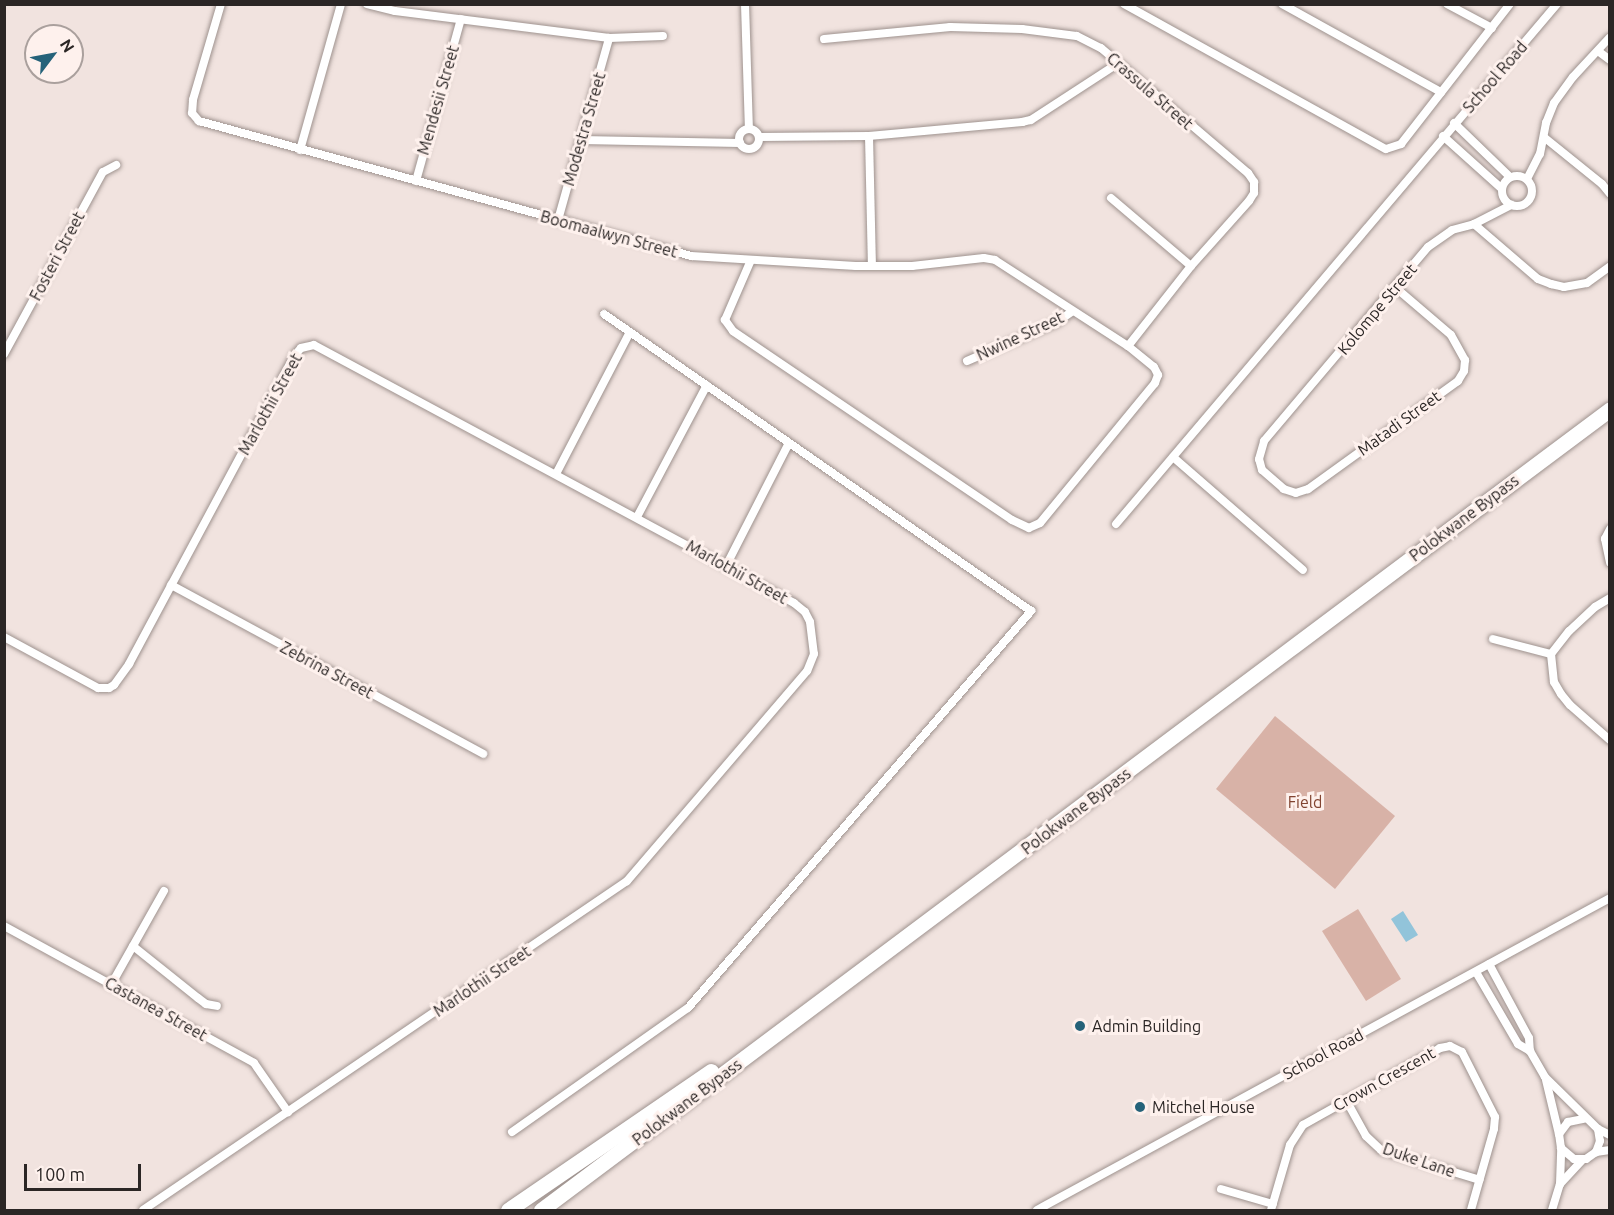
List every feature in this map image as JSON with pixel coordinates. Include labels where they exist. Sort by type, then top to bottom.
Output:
[{"type":"highway","name":"Polokwane Bypass","points":[[541,1210],[1610,409]]},
{"type":"highway","points":[[508,1210],[726,1061],[749,1054]]},
{"type":"highway","points":[[552,1210],[660,1123]]},
{"type":"street","name":"Boomaalwyn Street","points":[[221,4],[193,100],[192,113],[199,122],[681,254],[752,260],[912,266],[984,258],[995,260],[1128,346],[1154,367],[1158,375],[1155,383],[1040,523],[1029,528],[1012,520],[733,331],[724,320],[752,260]]},
{"type":"street","points":[[300,150],[341,4]]},
{"type":"street","points":[[368,4],[395,11],[609,38],[663,36]]},
{"type":"street","points":[[745,4],[749,129]]},
{"type":"street","points":[[1124,4],[1386,149],[1401,144],[1510,4]]},
{"type":"street","points":[[1282,4],[1441,92]]},
{"type":"street","points":[[1447,4],[1491,28]]},
{"type":"street","name":"School Road","points":[[1116,524],[1373,225],[1432,149],[1557,4]]},
{"type":"street","name":"Mendesii Street","points":[[416,181],[461,20]]},
{"type":"street","name":"Crassula Street","points":[[824,39],[950,27],[1064,33],[1086,39],[1248,173],[1254,182],[1254,193],[1249,201],[1191,266],[1128,346]]},
{"type":"street","points":[[1527,179],[1534,169],[1545,138],[1546,123],[1554,104],[1573,77],[1610,37]]},
{"type":"street","name":"Modestra Street","points":[[558,220],[609,38]]},
{"type":"street","points":[[1599,51],[1610,60]]},
{"type":"street","points":[[759,137],[869,136],[1031,120],[1117,64]]},
{"type":"street","points":[[1443,136],[1502,189],[1504,198],[1511,205],[1521,206],[1530,200],[1533,190],[1527,179],[1520,176],[1510,177],[1454,123]]},
{"type":"street","points":[[740,143],[741,133],[749,129],[756,131],[759,137]]},
{"type":"street","points":[[869,136],[872,265]]},
{"type":"street","points":[[581,140],[740,143],[744,147],[753,148],[759,137]]},
{"type":"street","points":[[1545,138],[1602,184],[1610,194]]},
{"type":"street","name":"Fosteri Street","points":[[4,354],[104,171],[116,165]]},
{"type":"street","points":[[1502,189],[1510,177]]},
{"type":"street","points":[[1111,198],[1191,266]]},
{"type":"street","name":"Kolompe Street","points":[[1264,441],[1396,288],[1428,247],[1452,230],[1474,224],[1511,205]]},
{"type":"street","points":[[1474,224],[1538,279],[1551,284],[1564,287],[1587,284],[1610,266]]},
{"type":"street","name":"Matadi Street","points":[[1264,441],[1259,459],[1262,470],[1284,489],[1296,493],[1308,489],[1458,381],[1464,371],[1465,360],[1460,347],[1451,335],[1396,288]]},
{"type":"street","name":"Nwine Street","points":[[967,361],[1057,322],[1073,311]]},
{"type":"street","points":[[512,1132],[688,1008],[1030,611],[604,314]]},
{"type":"street","points":[[556,474],[630,332]]},
{"type":"street","name":"Marlothii Street","points":[[4,637],[90,684],[109,688],[129,664],[296,355],[306,346],[319,346],[726,566],[805,612],[810,622],[814,647],[813,662],[627,881],[143,1210]]},
{"type":"street","points":[[636,517],[707,385]]},
{"type":"street","points":[[726,566],[789,442]]},
{"type":"street","points":[[1173,457],[1303,570]]},
{"type":"street","points":[[1610,529],[1605,539],[1610,562]]},
{"type":"street","name":"Zebrina Street","points":[[171,585],[483,754]]},
{"type":"street","points":[[1610,598],[1595,607],[1569,631],[1551,654],[1554,682],[1561,694],[1570,705],[1610,740]]},
{"type":"street","points":[[1493,639],[1551,654]]},
{"type":"street","points":[[111,985],[164,891]]},
{"type":"street","name":"School Road","points":[[1036,1210],[1610,898]]},
{"type":"street","name":"Castanea Street","points":[[4,926],[254,1063],[288,1112]]},
{"type":"street","points":[[133,946],[206,1004],[217,1006]]},
{"type":"street","points":[[1489,964],[1529,1038],[1530,1051],[1545,1077],[1584,1119],[1598,1130],[1610,1135]]},
{"type":"street","points":[[1476,972],[1518,1044],[1530,1051]]},
{"type":"street","name":"Crown Crescent","points":[[1272,1207],[1297,1131],[1309,1120],[1440,1048],[1450,1046],[1458,1048],[1495,1117],[1494,1129],[1471,1210]]},
{"type":"street","points":[[1545,1077],[1560,1134],[1561,1148],[1560,1184],[1551,1210]]},
{"type":"street","name":"Duke Lane","points":[[1346,1100],[1366,1136],[1381,1150],[1480,1180]]},
{"type":"street","points":[[1560,1134],[1568,1122],[1584,1119]]},
{"type":"street","points":[[1596,1152],[1600,1141],[1598,1130]]},
{"type":"street","points":[[1561,1148],[1569,1157],[1583,1159]]},
{"type":"street","points":[[1560,1184],[1583,1159],[1596,1152],[1610,1150]]},
{"type":"street","points":[[1221,1189],[1272,1207]]},
{"type":"green space","name":"Field","points":[[1275,716],[1395,816],[1335,889],[1216,789]]},
{"type":"green space","points":[[1358,909],[1401,979],[1366,1001],[1322,931]]},
{"type":"water","points":[[1403,911],[1418,935],[1406,942],[1391,919]]},
{"type":"place","name":"Admin Building","points":[[1080,1026]]},
{"type":"place","name":"Mitchel House","points":[[1140,1107]]}]
